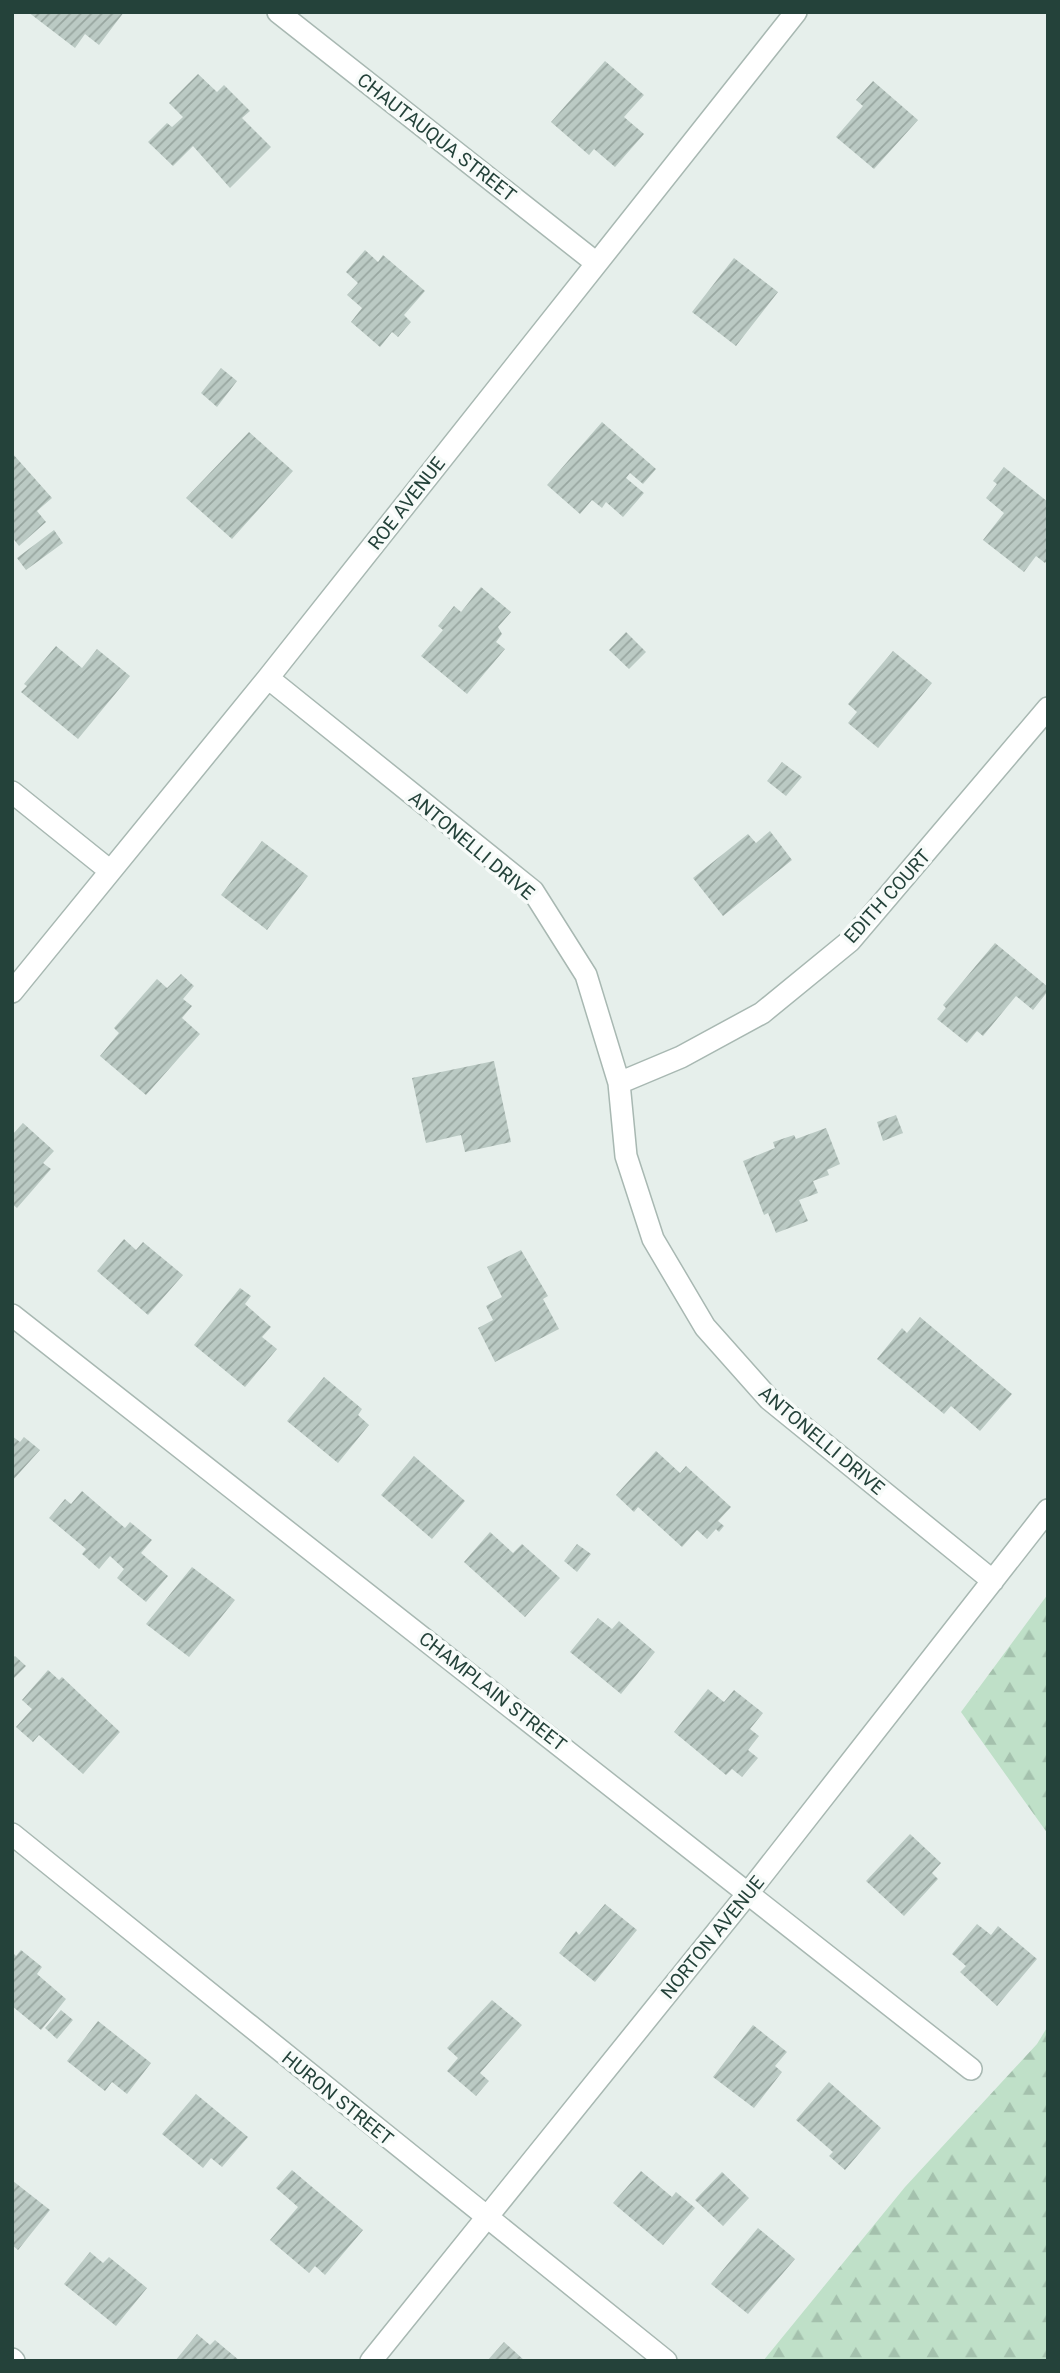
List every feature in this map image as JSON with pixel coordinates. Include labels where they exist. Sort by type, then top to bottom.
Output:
[{"type":"street","name":"CHAUTAUQUA STREET","points":[[278,12],[595,262]]},
{"type":"street","name":"ROE AVENUE","points":[[12,992],[268,678],[595,262],[796,12]]},
{"type":"street","name":"ANTONELLI DRIVE","points":[[268,678],[533,891],[586,975],[619,1083],[626,1156],[653,1239],[705,1327],[769,1399],[993,1581]]},
{"type":"street","name":"EDITH COURT","points":[[619,1083],[681,1057],[762,1013],[850,941],[1048,708]]},
{"type":"street","points":[[12,792],[109,870]]},
{"type":"street","name":"CHAMPLAIN STREET","points":[[12,1315],[971,2068]]},
{"type":"street","name":"NORTON AVENUE","points":[[371,2361],[749,1892],[1048,1510]]},
{"type":"street","name":"HURON STREET","points":[[12,1834],[666,2361]]},
{"type":"green space","points":[[1048,1594],[1048,1834],[961,1712]]},
{"type":"green space","points":[[1048,2026],[1048,2361],[763,2361],[905,2187],[1037,2044]]},
{"type":"building","points":[[28,12],[124,12],[99,45],[85,34],[75,48]]},
{"type":"building","points":[[605,61],[644,95],[624,117],[644,134],[615,167],[594,149],[589,155],[551,122]]},
{"type":"building","points":[[198,74],[217,92],[224,85],[250,111],[242,118],[271,147],[230,188],[193,146],[173,166],[148,142],[167,123],[172,127],[183,117],[169,103]]},
{"type":"building","points":[[873,81],[918,120],[874,169],[836,137],[863,106],[856,100]]},
{"type":"building","points":[[365,250],[378,262],[383,255],[425,291],[404,315],[411,322],[398,337],[392,332],[380,347],[351,322],[362,308],[347,295],[358,283],[346,272]]},
{"type":"building","points":[[734,258],[778,292],[736,346],[692,312]]},
{"type":"building","points":[[221,368],[237,381],[217,407],[201,393]]},
{"type":"building","points":[[602,422],[656,469],[643,484],[630,473],[626,478],[644,493],[623,517],[606,502],[602,508],[592,500],[580,514],[547,485]]},
{"type":"building","points":[[249,432],[293,471],[232,539],[186,498]]},
{"type":"building","points":[[12,453],[52,498],[37,511],[46,522],[19,546],[12,537]]},
{"type":"building","points":[[1004,467],[1048,502],[1048,559],[1045,563],[1036,556],[1024,572],[983,540],[1004,513],[986,498],[997,484],[993,481]]},
{"type":"building","points":[[54,530],[63,543],[26,570],[17,558]]},
{"type":"building","points":[[481,587],[511,612],[498,627],[502,634],[496,642],[505,649],[467,694],[421,656],[443,630],[438,626],[454,606],[461,612]]},
{"type":"building","points":[[626,632],[646,652],[629,669],[609,650]]},
{"type":"building","points":[[56,646],[82,668],[97,649],[130,676],[78,739],[21,692],[27,686],[24,684]]},
{"type":"building","points":[[893,651],[932,683],[878,748],[848,723],[857,712],[848,704]]},
{"type":"building","points":[[782,762],[802,777],[786,796],[767,781]]},
{"type":"building","points":[[770,831],[792,860],[723,916],[693,878],[748,834],[756,843]]},
{"type":"building","points":[[262,841],[308,876],[267,930],[221,895]]},
{"type":"building","points":[[995,943],[1048,987],[1048,991],[1033,1010],[1016,996],[983,1036],[977,1031],[967,1043],[937,1019],[946,1008],[943,1005]]},
{"type":"building","points":[[181,974],[194,986],[183,999],[192,1006],[182,1018],[200,1034],[146,1095],[100,1056],[119,1033],[114,1028],[157,979],[167,988]]},
{"type":"building","points":[[494,1061],[511,1142],[465,1152],[461,1135],[426,1143],[412,1078]]},
{"type":"building","points":[[896,1115],[903,1133],[883,1141],[877,1122]]},
{"type":"building","points":[[23,1123],[54,1151],[43,1163],[51,1169],[17,1208],[12,1204],[12,1135]]},
{"type":"building","points":[[826,1128],[840,1164],[827,1170],[829,1175],[813,1181],[818,1193],[799,1200],[808,1221],[776,1233],[768,1213],[764,1215],[743,1161],[775,1148],[773,1142],[794,1135],[796,1139]]},
{"type":"building","points":[[124,1239],[136,1250],[143,1242],[183,1275],[148,1315],[97,1271]]},
{"type":"building","points":[[521,1250],[548,1296],[543,1299],[559,1329],[495,1362],[478,1328],[493,1320],[486,1306],[502,1297],[487,1267]]},
{"type":"building","points":[[240,1288],[251,1296],[245,1304],[271,1327],[262,1337],[277,1349],[245,1387],[194,1345]]},
{"type":"building","points":[[920,1317],[1012,1394],[980,1431],[951,1406],[944,1414],[877,1359],[902,1328],[907,1333]]},
{"type":"building","points":[[324,1377],[362,1409],[358,1415],[369,1425],[338,1463],[287,1421]]},
{"type":"building","points":[[12,1436],[20,1442],[24,1437],[40,1450],[12,1481]]},
{"type":"building","points":[[656,1451],[680,1473],[686,1466],[731,1507],[718,1521],[724,1526],[719,1532],[716,1529],[707,1539],[697,1530],[682,1547],[638,1507],[634,1512],[616,1495]]},
{"type":"building","points":[[414,1456],[465,1501],[432,1539],[381,1495]]},
{"type":"building","points":[[82,1491],[125,1528],[130,1522],[152,1540],[141,1553],[168,1576],[146,1602],[117,1578],[124,1569],[110,1556],[99,1569],[82,1554],[86,1549],[49,1518],[65,1499],[71,1504]]},
{"type":"building","points":[[490,1532],[513,1553],[522,1544],[560,1578],[525,1617],[464,1562]]},
{"type":"building","points":[[577,1544],[591,1554],[577,1572],[564,1561]]},
{"type":"building","points":[[192,1567],[235,1600],[189,1657],[146,1624]]},
{"type":"building","points":[[598,1618],[612,1629],[619,1621],[655,1652],[621,1694],[570,1652]]},
{"type":"building","points":[[15,1656],[26,1666],[12,1680],[12,1659]]},
{"type":"building","points":[[48,1670],[59,1680],[62,1677],[120,1732],[83,1774],[39,1735],[33,1742],[16,1727],[32,1709],[22,1700]]},
{"type":"building","points":[[708,1689],[724,1702],[734,1690],[763,1713],[750,1729],[759,1736],[748,1750],[758,1758],[742,1777],[732,1769],[726,1775],[674,1732]]},
{"type":"building","points":[[910,1834],[941,1863],[932,1873],[938,1879],[904,1916],[866,1881]]},
{"type":"building","points":[[605,1904],[637,1930],[595,1982],[559,1953],[576,1931],[579,1935]]},
{"type":"building","points":[[977,1924],[991,1935],[998,1926],[1037,1959],[997,2006],[960,1972],[966,1966],[952,1954]]},
{"type":"building","points":[[21,1950],[42,1967],[37,1974],[66,1999],[41,2030],[12,2006],[12,1952],[16,1956]]},
{"type":"building","points":[[492,2000],[522,2025],[480,2073],[489,2081],[476,2096],[447,2071],[458,2058],[447,2048]]},
{"type":"building","points":[[61,2010],[73,2020],[57,2039],[45,2028]]},
{"type":"building","points":[[98,2021],[151,2063],[127,2094],[112,2082],[105,2091],[67,2061]]},
{"type":"building","points":[[753,2025],[787,2052],[775,2066],[782,2072],[754,2108],[713,2077]]},
{"type":"building","points":[[829,2082],[881,2128],[845,2170],[829,2156],[833,2152],[796,2120]]},
{"type":"building","points":[[196,2094],[248,2137],[222,2167],[211,2158],[203,2168],[162,2134]]},
{"type":"building","points":[[292,2170],[363,2230],[325,2275],[315,2266],[309,2273],[270,2240],[298,2207],[276,2188]]},
{"type":"building","points":[[641,2171],[672,2197],[676,2192],[695,2208],[663,2245],[613,2203]]},
{"type":"building","points":[[722,2172],[749,2198],[723,2226],[695,2200]]},
{"type":"building","points":[[13,2181],[50,2210],[18,2250],[12,2245]]},
{"type":"building","points":[[758,2228],[795,2259],[748,2314],[711,2284]]},
{"type":"building","points":[[90,2252],[103,2263],[109,2257],[147,2288],[116,2326],[64,2284]]},
{"type":"building","points":[[197,2334],[210,2345],[215,2340],[240,2361],[175,2361]]},
{"type":"building","points":[[504,2342],[525,2361],[487,2361]]}]
